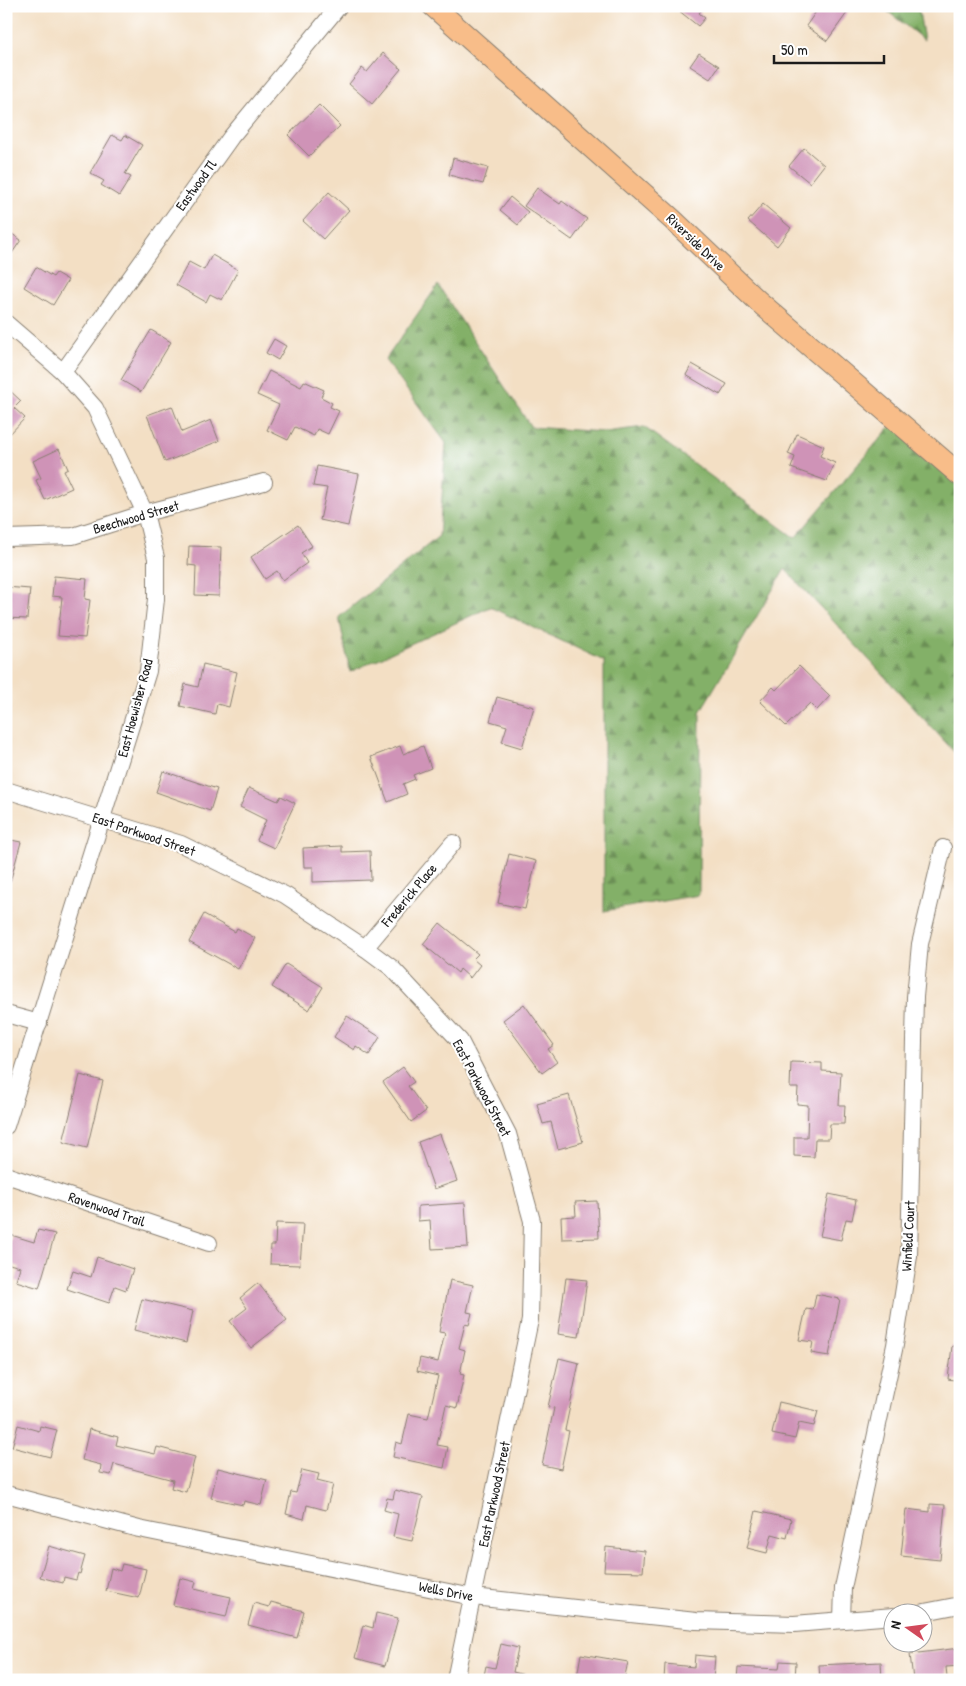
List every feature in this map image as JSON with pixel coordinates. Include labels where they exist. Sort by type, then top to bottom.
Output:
[{"type":"main road","name":"Riverside Drive","points":[[434,6],[673,220],[758,301],[960,475]]},
{"type":"street","name":"Eastwood Tl","points":[[63,372],[231,137],[339,6]]},
{"type":"street","name":"East Hoewisher Road","points":[[6,323],[63,372],[95,408],[145,513],[156,558],[156,599],[148,671],[6,1126]]},
{"type":"street","name":"Beechwood Street","points":[[6,538],[73,536],[145,513],[264,482]]},
{"type":"street","name":"East Parkwood Street","points":[[6,790],[103,818],[181,844],[285,895],[365,948],[392,968],[460,1041],[508,1134],[532,1221],[530,1320],[455,1680]]},
{"type":"street","name":"Frederick Place","points":[[365,948],[454,843]]},
{"type":"street","name":"Winfield Court","points":[[842,1620],[843,1588],[895,1344],[909,1256],[915,997],[920,944],[943,848]]},
{"type":"street","points":[[6,1014],[39,1023]]},
{"type":"street","name":"Ravenwood Trail","points":[[6,1175],[209,1243]]},
{"type":"street","name":"Wells Drive","points":[[6,1494],[140,1529],[473,1597],[696,1620],[794,1624],[884,1617]]},
{"type":"street","points":[[934,1610],[960,1605]]},
{"type":"green space","points":[[881,6],[918,6],[924,40]]},
{"type":"green space","points":[[438,285],[531,427],[605,432],[644,427],[795,538],[896,420],[960,475],[960,758],[785,569],[700,712],[699,895],[604,911],[604,661],[490,607],[350,672],[339,617],[439,536],[446,443],[385,360]]},
{"type":"building","points":[[673,6],[705,6],[699,13],[705,18],[698,26]]},
{"type":"building","points":[[820,6],[852,6],[827,41],[806,26]]},
{"type":"building","points":[[383,53],[401,69],[372,104],[349,84],[362,68],[367,72]]},
{"type":"building","points":[[699,53],[719,66],[710,79],[690,66]]},
{"type":"building","points":[[319,105],[340,126],[309,156],[288,135]]},
{"type":"building","points":[[112,135],[122,140],[125,135],[142,145],[125,174],[131,177],[119,196],[101,185],[104,181],[90,173]]},
{"type":"building","points":[[804,148],[824,165],[810,183],[789,166]]},
{"type":"building","points":[[453,158],[488,168],[483,184],[449,175]]},
{"type":"building","points":[[537,188],[560,204],[562,201],[587,219],[572,240],[524,206]]},
{"type":"building","points":[[329,192],[349,210],[323,239],[303,221]]},
{"type":"building","points":[[510,197],[528,212],[518,225],[500,210]]},
{"type":"building","points":[[763,204],[791,228],[777,246],[748,221]]},
{"type":"building","points":[[6,230],[21,240],[6,262]]},
{"type":"building","points":[[212,255],[238,270],[222,300],[210,294],[206,302],[176,285],[189,262],[204,270]]},
{"type":"building","points":[[36,267],[53,277],[56,273],[68,280],[53,305],[24,287]]},
{"type":"building","points":[[151,330],[171,342],[141,392],[121,380]]},
{"type":"building","points":[[274,339],[286,346],[278,360],[266,353]]},
{"type":"building","points":[[692,364],[727,384],[720,395],[686,375]]},
{"type":"building","points":[[269,371],[301,387],[304,381],[324,390],[321,397],[332,403],[330,407],[339,411],[328,434],[317,429],[314,436],[295,427],[288,440],[267,430],[279,405],[257,395]]},
{"type":"building","points":[[6,387],[21,401],[14,408],[25,418],[6,438]]},
{"type":"building","points":[[172,406],[182,432],[211,420],[219,441],[165,462],[147,415]]},
{"type":"building","points":[[797,434],[824,446],[820,456],[835,463],[827,481],[791,468],[795,457],[788,454]]},
{"type":"building","points":[[59,449],[68,469],[64,471],[72,488],[45,500],[36,480],[41,478],[33,461]]},
{"type":"building","points":[[317,466],[359,474],[348,526],[320,520],[327,488],[313,486]]},
{"type":"building","points":[[298,525],[312,546],[301,553],[307,563],[283,580],[277,571],[265,579],[251,557]]},
{"type":"building","points":[[189,546],[221,547],[219,596],[195,595],[196,566],[188,565]]},
{"type":"building","points":[[54,576],[87,579],[85,599],[90,600],[85,638],[58,636],[62,597],[52,596]]},
{"type":"building","points":[[6,587],[30,589],[27,619],[6,618]]},
{"type":"building","points":[[203,664],[237,672],[229,707],[217,704],[215,714],[180,706],[185,684],[198,687]]},
{"type":"building","points":[[799,666],[830,696],[817,710],[810,703],[786,726],[760,701],[773,687],[776,690]]},
{"type":"building","points":[[497,697],[534,707],[522,748],[502,742],[507,726],[490,721]]},
{"type":"building","points":[[400,746],[403,754],[423,746],[431,768],[413,775],[415,779],[403,784],[407,794],[388,802],[371,757]]},
{"type":"building","points":[[163,771],[217,789],[210,811],[156,792]]},
{"type":"building","points":[[249,788],[278,801],[281,796],[295,803],[274,848],[257,840],[266,820],[240,807]]},
{"type":"building","points":[[6,839],[21,842],[10,882],[6,882]]},
{"type":"building","points":[[342,846],[342,852],[370,851],[371,880],[313,882],[313,867],[304,867],[303,848]]},
{"type":"building","points":[[509,854],[536,861],[525,909],[498,903]]},
{"type":"building","points":[[204,914],[235,932],[237,928],[255,938],[238,969],[189,942]]},
{"type":"building","points":[[440,923],[478,954],[473,959],[480,965],[470,978],[460,969],[458,973],[423,944]]},
{"type":"building","points":[[286,964],[323,987],[309,1010],[272,987]]},
{"type":"building","points":[[524,1004],[554,1045],[548,1049],[557,1062],[542,1073],[503,1020]]},
{"type":"building","points":[[347,1016],[380,1037],[369,1055],[356,1046],[354,1050],[334,1037]]},
{"type":"building","points":[[791,1062],[822,1063],[822,1071],[841,1072],[839,1105],[845,1105],[844,1124],[830,1124],[829,1139],[815,1139],[814,1157],[794,1156],[794,1137],[807,1137],[808,1105],[797,1104],[798,1088],[790,1088]]},
{"type":"building","points":[[403,1067],[414,1082],[408,1086],[426,1111],[411,1122],[383,1082]]},
{"type":"building","points":[[80,1075],[103,1081],[87,1148],[63,1142]]},
{"type":"building","points":[[569,1095],[583,1142],[558,1149],[551,1122],[543,1124],[537,1104]]},
{"type":"building","points":[[440,1134],[457,1181],[434,1189],[418,1142]]},
{"type":"building","points":[[829,1194],[856,1200],[852,1220],[846,1219],[841,1240],[820,1236]]},
{"type":"building","points":[[597,1201],[599,1238],[562,1239],[561,1217],[576,1216],[575,1202]]},
{"type":"building","points":[[465,1203],[468,1247],[432,1249],[430,1220],[418,1221],[418,1206]]},
{"type":"building","points":[[276,1223],[303,1224],[300,1265],[270,1264],[271,1245],[275,1245]]},
{"type":"building","points":[[38,1230],[55,1234],[39,1288],[16,1281],[20,1267],[6,1263],[6,1250],[11,1235],[34,1242]]},
{"type":"building","points":[[97,1257],[133,1269],[126,1290],[115,1286],[109,1303],[67,1289],[73,1271],[91,1277]]},
{"type":"building","points":[[566,1278],[587,1280],[579,1337],[558,1334]]},
{"type":"building","points":[[450,1280],[473,1285],[467,1312],[472,1313],[469,1325],[465,1324],[459,1348],[465,1350],[460,1374],[464,1375],[457,1408],[446,1405],[437,1445],[448,1447],[444,1468],[393,1457],[396,1442],[402,1444],[409,1414],[428,1418],[438,1376],[417,1371],[420,1358],[438,1362],[445,1333],[439,1332]]},
{"type":"building","points":[[258,1283],[287,1320],[251,1348],[230,1321],[247,1308],[240,1298]]},
{"type":"building","points":[[816,1294],[840,1299],[829,1356],[811,1353],[813,1342],[799,1340],[806,1309],[813,1310]]},
{"type":"building","points":[[142,1299],[193,1311],[186,1343],[134,1330]]},
{"type":"building","points":[[952,1346],[960,1347],[960,1381],[948,1379]]},
{"type":"building","points":[[559,1358],[579,1363],[565,1430],[569,1431],[561,1469],[542,1465],[554,1408],[548,1407]]},
{"type":"building","points":[[779,1402],[818,1411],[814,1426],[799,1423],[795,1439],[772,1434]]},
{"type":"building","points":[[18,1425],[39,1431],[40,1426],[57,1430],[50,1457],[12,1447]]},
{"type":"building","points":[[89,1429],[118,1437],[116,1445],[155,1454],[157,1447],[195,1457],[186,1492],[171,1488],[173,1480],[114,1464],[111,1475],[100,1473],[101,1465],[82,1460]]},
{"type":"building","points":[[218,1468],[267,1480],[261,1505],[244,1501],[243,1505],[211,1498]]},
{"type":"building","points":[[302,1470],[319,1474],[317,1481],[333,1485],[326,1510],[307,1505],[304,1519],[286,1514],[291,1492],[296,1493]]},
{"type":"building","points":[[395,1490],[423,1497],[412,1541],[393,1537],[398,1514],[384,1510],[387,1498],[393,1499]]},
{"type":"building","points":[[930,1504],[945,1505],[940,1560],[901,1556],[906,1509],[930,1512]]},
{"type":"building","points":[[756,1511],[791,1519],[787,1538],[772,1534],[767,1553],[747,1548]]},
{"type":"building","points":[[49,1546],[85,1556],[80,1574],[78,1573],[76,1580],[64,1577],[63,1583],[40,1577]]},
{"type":"building","points":[[606,1547],[645,1551],[643,1572],[604,1571]]},
{"type":"building","points":[[122,1564],[146,1569],[139,1598],[106,1591],[111,1568],[120,1571]]},
{"type":"building","points":[[180,1578],[196,1582],[194,1589],[231,1597],[226,1617],[173,1605]]},
{"type":"building","points":[[271,1602],[304,1611],[297,1638],[248,1625],[254,1603],[269,1607]]},
{"type":"building","points":[[376,1613],[398,1618],[385,1666],[355,1658],[363,1625],[373,1628]]},
{"type":"building","points":[[501,1644],[518,1648],[513,1672],[525,1675],[524,1680],[483,1680],[486,1666],[495,1668]]},
{"type":"building","points":[[960,1648],[960,1666],[946,1667],[947,1678],[913,1680],[910,1654],[934,1654],[934,1651]]},
{"type":"building","points":[[581,1654],[628,1662],[624,1680],[593,1680],[577,1677]]},
{"type":"building","points":[[695,1655],[715,1657],[713,1680],[664,1680],[665,1664],[694,1667]]},
{"type":"building","points":[[780,1661],[796,1662],[795,1680],[737,1680],[738,1667],[779,1669]]},
{"type":"building","points":[[881,1662],[882,1680],[820,1680],[819,1665]]}]
